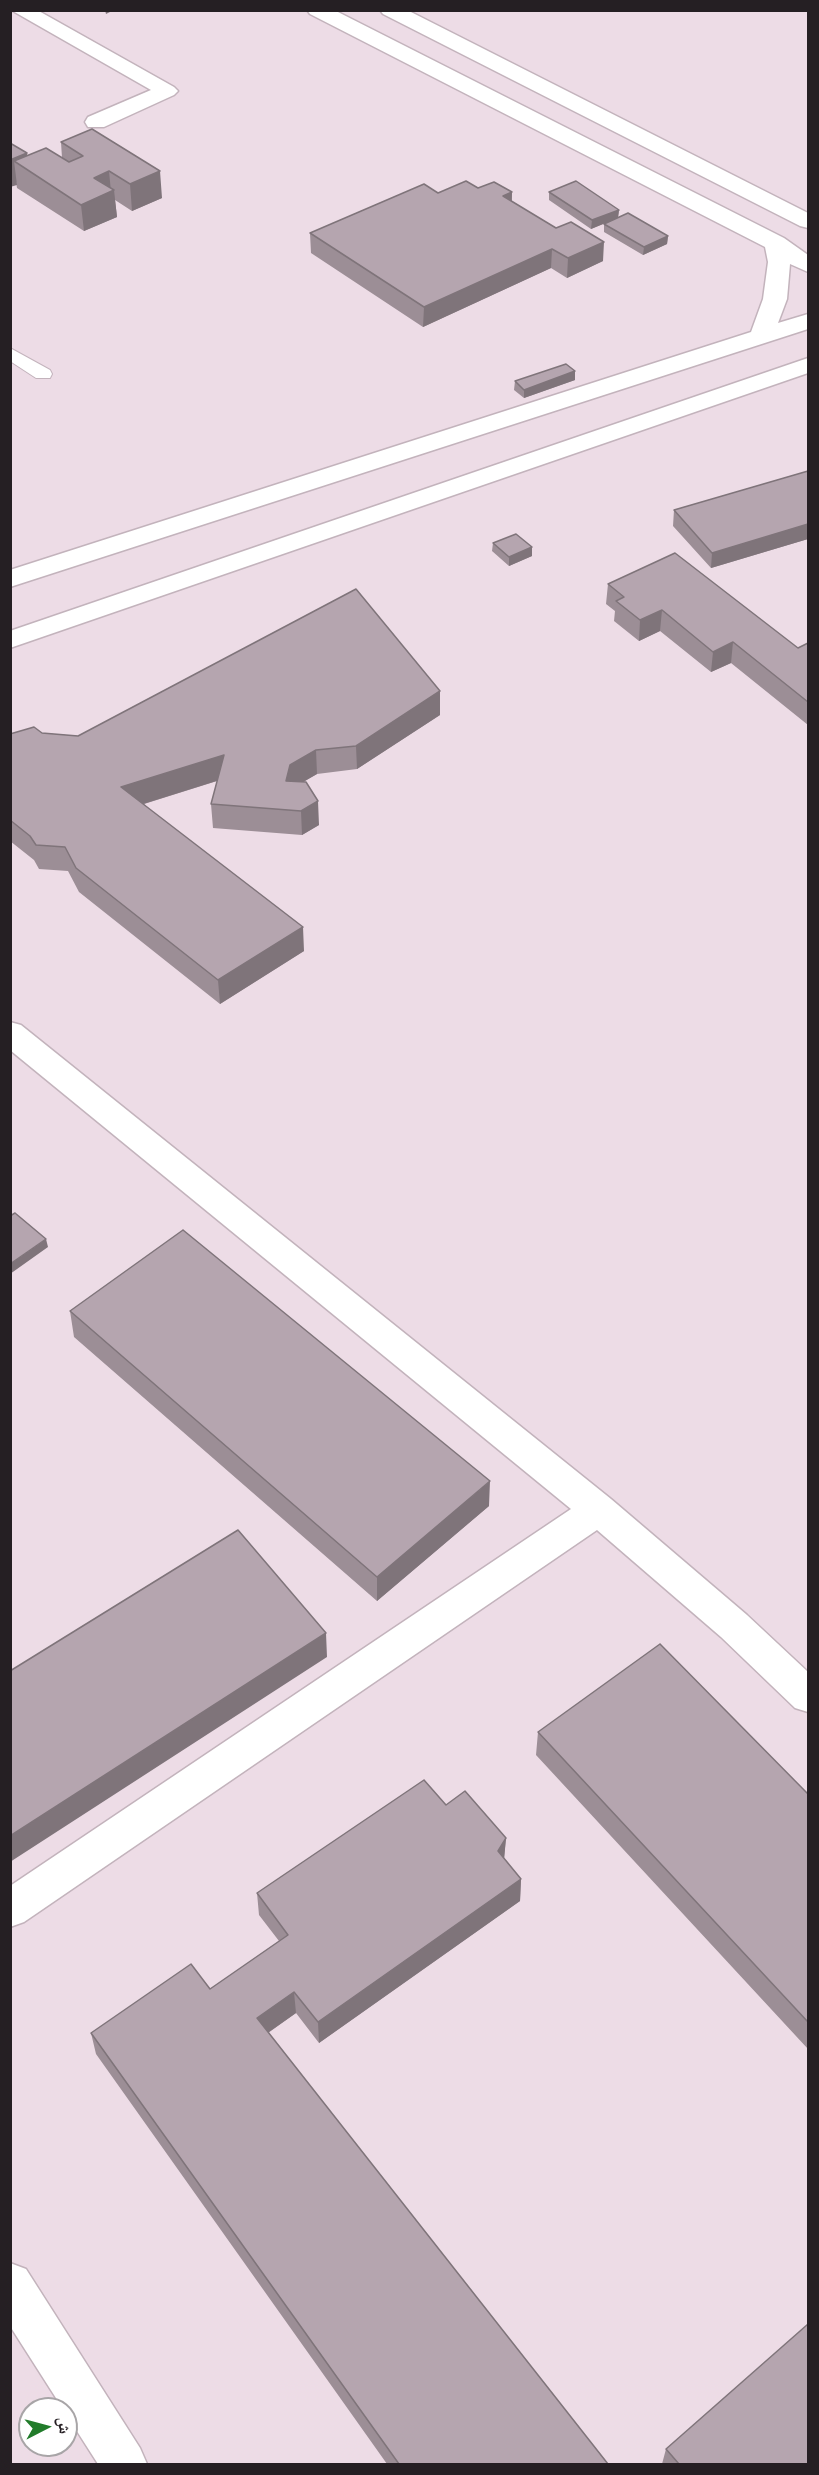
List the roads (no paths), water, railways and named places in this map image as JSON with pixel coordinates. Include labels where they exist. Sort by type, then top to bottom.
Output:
[{"type":"main road","points":[[21,10],[167,91],[96,122]]},
{"type":"main road","points":[[317,10],[776,243],[808,265]]},
{"type":"main road","points":[[390,10],[808,221]]},
{"type":"main road","points":[[761,337],[776,299],[778,262],[776,243]]},
{"type":"main road","points":[[10,579],[808,321]]},
{"type":"main road","points":[[10,640],[808,365]]},
{"type":"main road","points":[[10,1033],[598,1510],[734,1626],[808,1696]]},
{"type":"main road","points":[[10,1910],[598,1510]]},
{"type":"main road","points":[[10,2285],[124,2464]]},
{"type":"lane","points":[[10,353],[44,374]]}]
